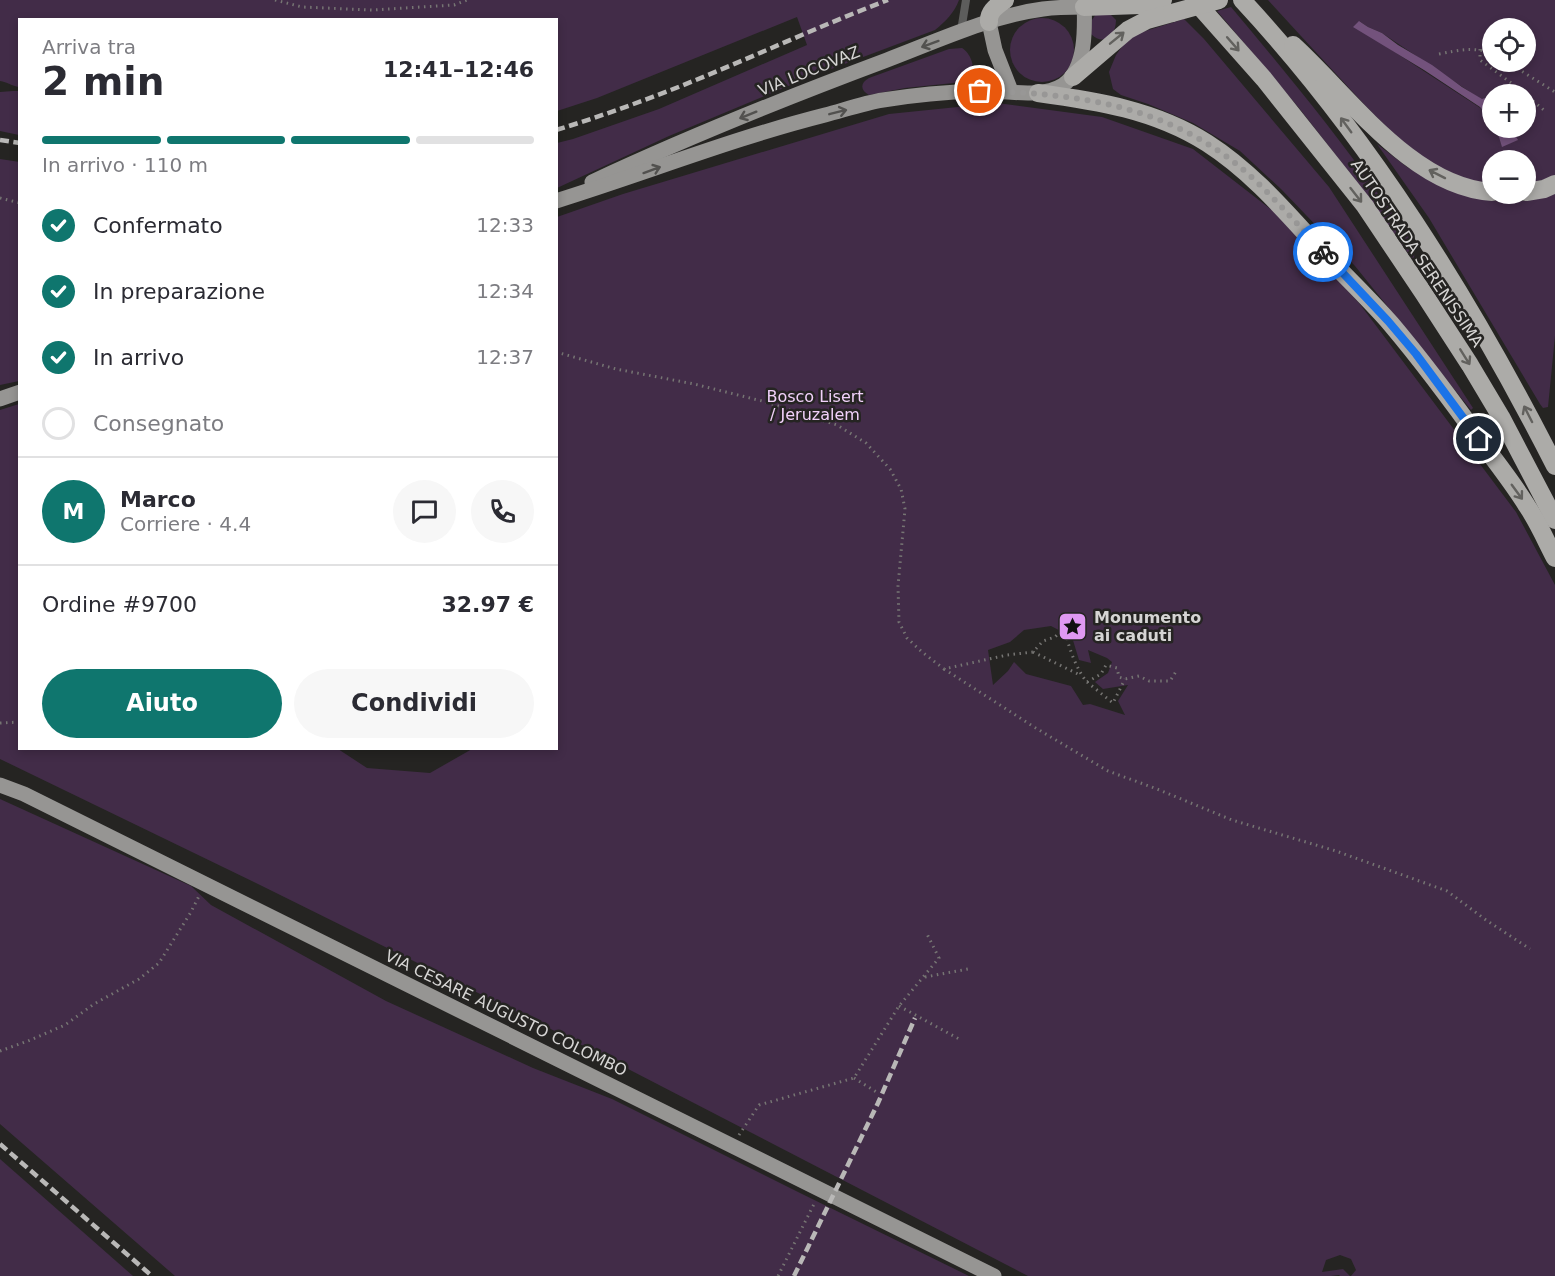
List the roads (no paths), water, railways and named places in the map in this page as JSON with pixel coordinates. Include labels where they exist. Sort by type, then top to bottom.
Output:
[{"type":"highway","points":[[989,22],[989,15],[1005,0]]},
{"type":"highway","name":"AUTOSTRADA SERENISSIMA","points":[[1194,0],[1264,79],[1365,206],[1470,365],[1501,417],[1555,520]]},
{"type":"highway","points":[[1084,4],[1166,4],[1219,0]]},
{"type":"highway","name":"AUTOSTRADA SERENISSIMA","points":[[1242,0],[1328,101],[1399,199],[1447,273],[1523,405],[1555,466]]},
{"type":"highway","points":[[1073,77],[1128,30],[1147,20],[1166,4]]},
{"type":"highway","points":[[1255,14],[1302,52],[1376,128],[1413,160],[1434,174],[1462,186],[1482,190]]},
{"type":"highway","points":[[1038,93],[1092,100],[1156,118],[1206,142],[1246,173],[1284,210],[1416,354],[1528,507],[1555,558]]},
{"type":"highway","points":[[1536,190],[1555,184]]},
{"type":"main road","points":[[1025,13],[1046,0]]},
{"type":"main road","name":"VIA LOCOVAZ","points":[[558,199],[676,144],[807,90],[961,32],[1025,13],[1084,4]]},
{"type":"main road","points":[[1073,77],[1083,48],[1084,4]]},
{"type":"main road","points":[[989,22],[995,50],[1011,91]]},
{"type":"main road","name":"VIA LOCOVAZ","points":[[558,199],[618,182],[784,125],[881,100],[980,91],[1038,93],[1054,90],[1073,77]]},
{"type":"main road","points":[[0,399],[18,393]]},
{"type":"main road","name":"VIA CESARE AUGUSTO COLOMBO","points":[[0,785],[24,794],[994,1276]]},
{"type":"lane","points":[[961,32],[966,0]]},
{"type":"railway","points":[[558,129],[681,86],[888,0]]},
{"type":"railway","points":[[0,140],[18,143]]},
{"type":"railway","points":[[794,1276],[878,1103],[915,1018]]},
{"type":"railway","points":[[0,1144],[152,1276]]},
{"type":"place","name":"Monumento ai caduti","points":[[1073,626]]},
{"type":"park label","name":"Bosco Lisert / Jeruzalem","points":[[815,405]]}]
